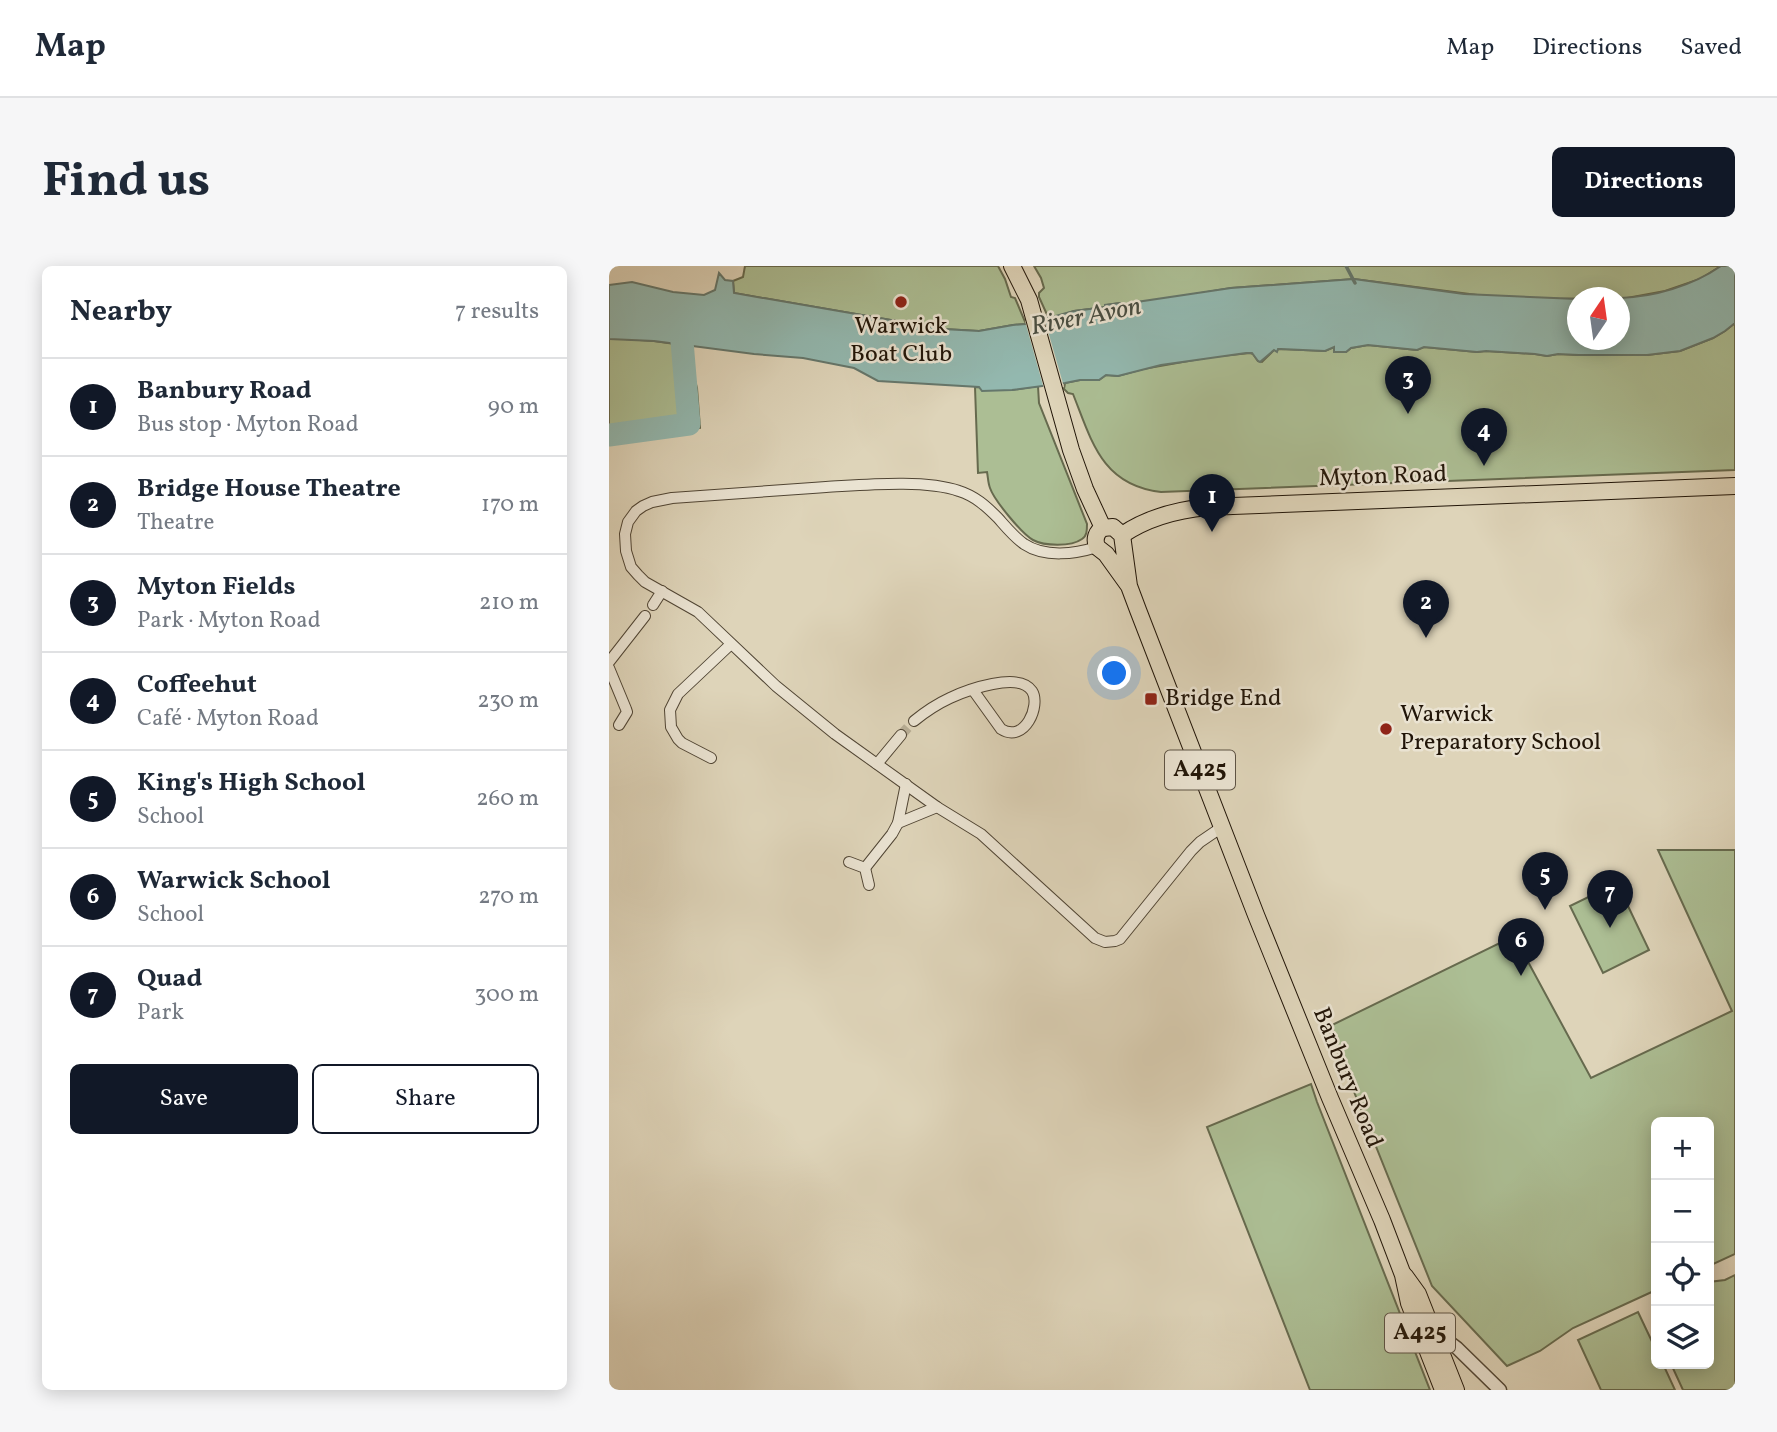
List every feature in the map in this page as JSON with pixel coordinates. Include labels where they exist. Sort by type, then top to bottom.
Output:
[{"type":"main road","points":[[1013,266],[1029,300],[1071,450],[1103,528]]},
{"type":"main road","name":"Myton Road","points":[[1122,540],[1137,525],[1189,509],[1207,507],[1735,486]]},
{"type":"main road","points":[[1114,527],[1122,540],[1118,551],[1114,553],[1101,550],[1095,538],[1103,528],[1114,527]]},
{"type":"main road","name":"Banbury Road","points":[[1122,540],[1129,586],[1330,1098],[1382,1220],[1403,1275],[1409,1303],[1443,1390]]},
{"type":"main road","name":"Banbury Road","points":[[1101,550],[1129,586]]},
{"type":"main road","name":"Banbury Road","points":[[1403,1275],[1418,1294],[1456,1390]]},
{"type":"street","points":[[1101,550],[1066,553],[1034,549],[1016,537],[981,502],[959,491],[945,487],[899,485],[860,485],[672,498],[652,502],[636,511],[628,522],[625,534],[631,568],[645,582],[698,612],[776,686],[835,734],[937,807],[981,834],[1072,918],[1105,942],[1120,939],[1191,851],[1222,827]]},
{"type":"street","points":[[653,605],[662,591]]},
{"type":"street","points":[[609,662],[645,616]]},
{"type":"street","points":[[711,758],[678,739],[671,727],[670,710],[678,694],[731,644]]},
{"type":"street","points":[[609,668],[627,709],[619,724]]},
{"type":"street","points":[[914,721],[949,699],[973,690],[999,682],[1021,684],[1031,690],[1034,707],[1020,731],[1008,733],[1001,729],[973,690]]},
{"type":"street","points":[[877,764],[901,735]]},
{"type":"street","points":[[865,868],[898,823],[906,785]]},
{"type":"street","points":[[898,823],[937,807]]},
{"type":"street","points":[[849,862],[865,868]]},
{"type":"street","points":[[865,868],[869,885]]},
{"type":"street","points":[[1429,1324],[1500,1390]]},
{"type":"green space","name":"Warwick Boat Club","points":[[745,266],[998,266],[1026,324],[979,331],[943,329],[734,293],[733,281],[743,277]]},
{"type":"green space","points":[[1034,266],[1721,266],[1700,279],[1665,291],[1630,297],[1630,287],[1567,287],[1567,299],[1550,299],[1485,296],[1354,279],[1231,288],[1129,305],[1106,305],[1049,319],[1039,297],[1044,288]]},
{"type":"green space","points":[[1735,323],[1735,470],[1161,492],[1141,488],[1112,471],[1086,429],[1073,394],[1064,389],[1065,383],[1099,380],[1106,375],[1118,376],[1211,357],[1250,353],[1262,362],[1274,350],[1281,349],[1325,351],[1334,347],[1335,352],[1346,352],[1351,348],[1368,345],[1547,356],[1647,355],[1680,351],[1713,338]]},
{"type":"green space","points":[[611,338],[689,346],[687,351],[697,388],[700,428],[609,441]]},
{"type":"green space","points":[[1038,386],[1039,403],[1087,524],[1085,536],[1077,542],[1044,544],[1028,537],[997,500],[990,488],[987,472],[978,473],[975,387],[1012,390]]},
{"type":"green space","points":[[1658,850],[1735,850],[1735,1254],[1714,1264],[1714,1117],[1651,1117],[1651,1292],[1573,1328],[1540,1351],[1507,1366],[1432,1286],[1328,1027],[1514,936],[1591,1078],[1732,1011]]},
{"type":"green space","points":[[1617,883],[1649,950],[1603,973],[1570,906]]},
{"type":"green space","points":[[1311,1084],[1430,1390],[1310,1390],[1207,1127]]},
{"type":"green space","points":[[1735,1275],[1735,1390],[1683,1390],[1673,1369],[1714,1369],[1714,1281]]},
{"type":"green space","points":[[1638,1312],[1651,1339],[1651,1369],[1665,1369],[1675,1390],[1601,1390],[1578,1340]]},
{"type":"water","name":"River Avon","points":[[1721,266],[1735,266],[1735,323],[1713,338],[1680,351],[1647,355],[1547,356],[1368,345],[1351,348],[1346,352],[1334,352],[1334,347],[1325,351],[1278,349],[1260,362],[1252,353],[1246,353],[1161,365],[1118,376],[1106,375],[1099,380],[982,391],[979,387],[878,381],[854,368],[803,358],[654,341],[609,339],[609,285],[632,282],[673,292],[704,295],[715,290],[719,273],[725,280],[733,281],[734,293],[943,329],[979,331],[1026,324],[1105,305],[1129,305],[1231,288],[1354,279],[1464,294],[1567,299],[1567,350],[1630,350],[1630,297],[1672,289]]},
{"type":"pier","points":[[1044,317],[1064,387],[1044,389],[1025,321]]},
{"type":"waterway","points":[[1346,266],[1355,283]]},
{"type":"waterway","points":[[609,435],[689,424],[680,318]]},
{"type":"tunnel","points":[[901,735],[914,721]]},
{"type":"place","name":"Warwick Boat Club","points":[[901,302]]},
{"type":"place","name":"Myton Fields","points":[[1408,414]]},
{"type":"place","name":"Coffeehut","points":[[1484,466]]},
{"type":"place","name":"Banbury Road","points":[[1212,532]]},
{"type":"place","name":"Bridge House Theatre","points":[[1426,638]]},
{"type":"place","name":"Bridge End","points":[[1151,699]]},
{"type":"place","name":"Warwick Preparatory School","points":[[1386,729]]},
{"type":"place","name":"King's High School","points":[[1545,910]]},
{"type":"place","name":"Quad","points":[[1610,928]]},
{"type":"place","name":"Warwick School","points":[[1521,976]]}]
